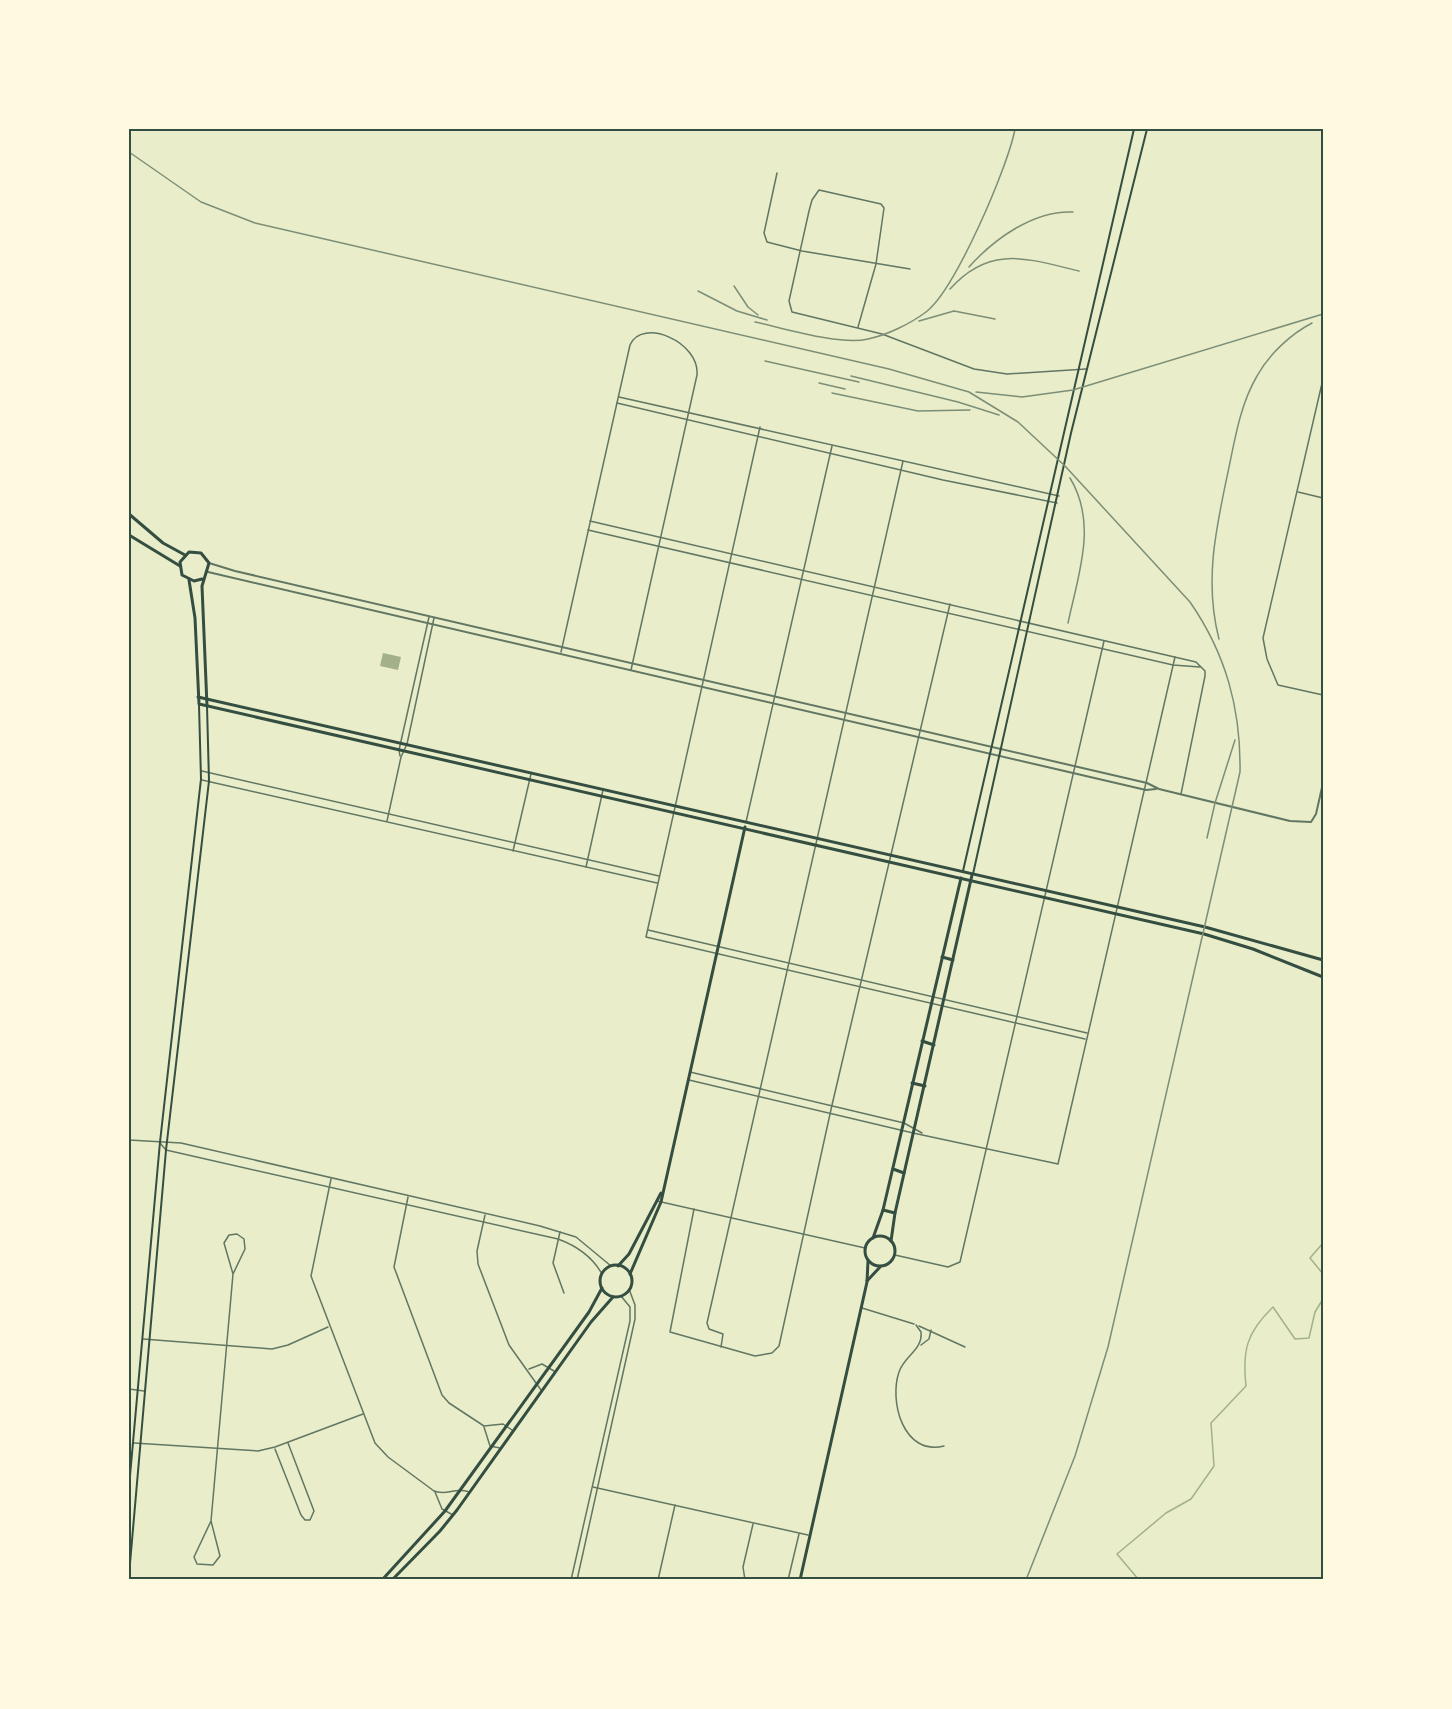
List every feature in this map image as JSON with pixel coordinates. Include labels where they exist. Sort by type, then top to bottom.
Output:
[{"type":"highway","points":[[129,514],[163,543],[185,555],[197,551],[205,555],[209,563],[208,572],[202,579],[207,706]]},
{"type":"highway","points":[[129,535],[180,566]]},
{"type":"highway","points":[[185,555],[180,566],[182,574],[189,580],[195,618],[199,704],[602,795],[676,809]]},
{"type":"highway","points":[[189,580],[202,579]]},
{"type":"highway","points":[[198,697],[603,789],[816,842],[1205,927],[1323,960]]},
{"type":"highway","points":[[392,1580],[453,1515],[591,1322],[613,1297],[621,1296],[629,1289],[630,1274],[662,1191],[745,825]]},
{"type":"highway","points":[[890,858],[961,879],[1204,934],[1253,949],[1323,977]]},
{"type":"highway","points":[[800,1580],[867,1282],[868,1261],[865,1248],[873,1238],[883,1210],[962,873]]},
{"type":"highway","points":[[867,1282],[895,1255],[891,1241],[895,1213],[972,875]]},
{"type":"highway","points":[[950,923],[961,926]]},
{"type":"highway","points":[[942,957],[953,960]]},
{"type":"highway","points":[[922,1041],[934,1045]]},
{"type":"highway","points":[[912,1083],[925,1086]]},
{"type":"highway","points":[[893,1169],[904,1173]]},
{"type":"highway","points":[[618,1266],[629,1254],[659,1201]]},
{"type":"highway","points":[[883,1210],[895,1213]]},
{"type":"highway","points":[[873,1238],[883,1236],[891,1241]]},
{"type":"highway","points":[[868,1261],[880,1267]]},
{"type":"highway","points":[[382,1580],[445,1511],[589,1312],[602,1288],[602,1274],[611,1266],[618,1266],[630,1274]]},
{"type":"highway","points":[[602,1288],[613,1297]]},
{"type":"highway","points":[[397,1566],[402,1571]]},
{"type":"main road","points":[[962,873],[1134,129]]},
{"type":"main road","points":[[972,875],[1087,369],[1147,129]]},
{"type":"main road","points":[[1094,302],[1103,304]]},
{"type":"main road","points":[[1036,555],[1044,557]]},
{"type":"main road","points":[[129,1488],[160,1142],[201,779],[199,704]]},
{"type":"main road","points":[[129,1575],[166,1150],[209,781],[207,706]]},
{"type":"street","points":[[777,173],[765,239],[770,244],[910,269]]},
{"type":"street","points":[[858,327],[876,264],[884,208],[880,204],[822,190],[816,192],[812,200],[789,309],[795,314],[858,327],[974,369],[1007,374],[1087,369]]},
{"type":"street","points":[[560,653],[630,345],[633,337],[641,333],[675,339],[686,346],[696,359],[698,369],[631,670]]},
{"type":"street","points":[[1323,379],[1263,638],[1267,658],[1278,685],[1323,695]]},
{"type":"street","points":[[618,397],[760,427],[1059,496]]},
{"type":"street","points":[[617,403],[830,454],[1057,503]]},
{"type":"street","points":[[760,427],[732,562],[646,937],[1085,1039]]},
{"type":"street","points":[[745,825],[832,445]]},
{"type":"street","points":[[721,1348],[723,1334],[706,1325],[903,461]]},
{"type":"street","points":[[976,486],[978,478]]},
{"type":"street","points":[[1297,492],[1323,498]]},
{"type":"street","points":[[590,521],[1030,622],[1175,657],[1201,666],[1205,676],[1181,794]]},
{"type":"street","points":[[588,531],[732,562],[1173,665],[1201,666]]},
{"type":"street","points":[[209,563],[235,571],[1147,783],[1159,789],[1306,823],[1316,814],[1323,783]]},
{"type":"street","points":[[234,579],[235,571]]},
{"type":"street","points":[[208,572],[1146,790],[1159,789]]},
{"type":"street","points":[[694,1209],[670,1332],[721,1348],[760,1356],[776,1351],[950,604]]},
{"type":"street","points":[[401,757],[400,743],[429,616]]},
{"type":"street","points":[[386,822],[401,757],[407,744],[434,617]]},
{"type":"street","points":[[895,1255],[948,1267],[960,1262],[1104,640]]},
{"type":"street","points":[[687,1080],[1058,1164],[1175,657]]},
{"type":"street","points":[[201,770],[659,876]]},
{"type":"street","points":[[513,851],[531,773]]},
{"type":"street","points":[[201,779],[658,883]]},
{"type":"street","points":[[256,792],[257,784]]},
{"type":"street","points":[[586,867],[603,789]]},
{"type":"street","points":[[447,836],[448,829]]},
{"type":"street","points":[[550,859],[552,852]]},
{"type":"street","points":[[647,930],[1087,1033]]},
{"type":"street","points":[[689,1071],[904,1123],[915,1126],[923,1133]]},
{"type":"street","points":[[129,1140],[160,1142],[168,1140],[560,1231],[588,1245],[611,1266]]},
{"type":"street","points":[[160,1142],[166,1150],[558,1239],[580,1250],[592,1260],[602,1274]]},
{"type":"street","points":[[250,1168],[252,1160]]},
{"type":"street","points":[[331,1178],[311,1276],[378,1448],[434,1491],[442,1494],[461,1490],[470,1492]]},
{"type":"street","points":[[408,1196],[394,1261],[395,1274],[442,1395],[449,1403],[484,1426],[507,1425],[513,1431]]},
{"type":"street","points":[[659,1201],[865,1248]]},
{"type":"street","points":[[486,1214],[477,1251],[478,1264],[508,1345],[529,1369],[536,1385],[542,1390]]},
{"type":"street","points":[[560,1231],[554,1263],[564,1293]]},
{"type":"street","points":[[211,1521],[194,1557],[197,1564],[203,1566],[213,1565],[220,1556],[211,1521],[233,1274],[245,1249],[244,1239],[237,1234],[229,1235],[224,1243],[233,1274]]},
{"type":"street","points":[[621,1296],[630,1307],[630,1321],[571,1579],[578,1580],[635,1319],[635,1305],[629,1289]]},
{"type":"street","points":[[630,1307],[635,1305]]},
{"type":"street","points":[[861,1308],[931,1330],[965,1347]]},
{"type":"street","points":[[916,1325],[921,1332],[920,1345]]},
{"type":"street","points":[[142,1339],[226,1347],[280,1347],[330,1326]]},
{"type":"street","points":[[931,1330],[929,1339],[920,1345],[901,1367],[895,1389],[896,1407],[900,1420],[912,1438],[932,1447],[944,1446]]},
{"type":"street","points":[[621,1357],[626,1358]]},
{"type":"street","points":[[529,1369],[539,1364],[555,1372]]},
{"type":"street","points":[[129,1389],[145,1391]]},
{"type":"street","points":[[133,1443],[258,1451],[275,1447],[364,1414]]},
{"type":"street","points":[[484,1426],[491,1448],[501,1448]]},
{"type":"street","points":[[275,1447],[301,1515],[305,1520],[310,1520],[314,1511],[288,1442]]},
{"type":"street","points":[[592,1487],[810,1535]]},
{"type":"street","points":[[434,1491],[445,1511],[453,1515]]},
{"type":"street","points":[[658,1580],[675,1505]]},
{"type":"street","points":[[745,1580],[743,1567],[753,1524]]},
{"type":"street","points":[[788,1580],[799,1533]]},
{"type":"shaded area","points":[[383,653],[401,657],[398,670],[380,666]]},
{"type":"waterway","points":[[1323,1243],[1310,1258],[1323,1274]]},
{"type":"waterway","points":[[1139,1580],[1117,1554],[1166,1513],[1191,1499],[1214,1466],[1211,1423],[1246,1386],[1246,1352],[1248,1342],[1257,1325],[1273,1307],[1295,1339],[1309,1338],[1315,1312],[1323,1299]]},
{"type":"railway","points":[[755,322],[828,338],[857,341],[890,332],[926,312],[951,279],[979,226],[1002,171],[1015,129]]},
{"type":"railway","points":[[129,152],[201,202],[255,223],[889,369],[969,392],[1018,422],[1065,466],[1190,602],[1203,622],[1229,683],[1238,726],[1240,772],[1108,1347],[1075,1456],[1026,1580]]},
{"type":"railway","points":[[969,267],[990,246],[1016,228],[1044,216],[1073,212]]},
{"type":"railway","points":[[950,289],[965,275],[995,260],[1043,262],[1079,271]]},
{"type":"railway","points":[[734,286],[748,307],[758,315]]},
{"type":"railway","points":[[698,291],[737,311],[767,320]]},
{"type":"railway","points":[[919,321],[954,311],[995,319]]},
{"type":"railway","points":[[976,392],[1022,397],[1073,390],[1323,314]]},
{"type":"railway","points":[[1219,639],[1212,597],[1213,555],[1242,410],[1251,387],[1274,352],[1312,323]]},
{"type":"railway","points":[[765,361],[859,382]]},
{"type":"railway","points":[[851,376],[958,402],[999,415]]},
{"type":"railway","points":[[819,383],[845,389]]},
{"type":"railway","points":[[832,393],[918,411],[970,410]]},
{"type":"railway","points":[[1068,623],[1080,568],[1084,531],[1083,513],[1070,478]]},
{"type":"railway","points":[[1207,838],[1215,803],[1235,740]]}]
